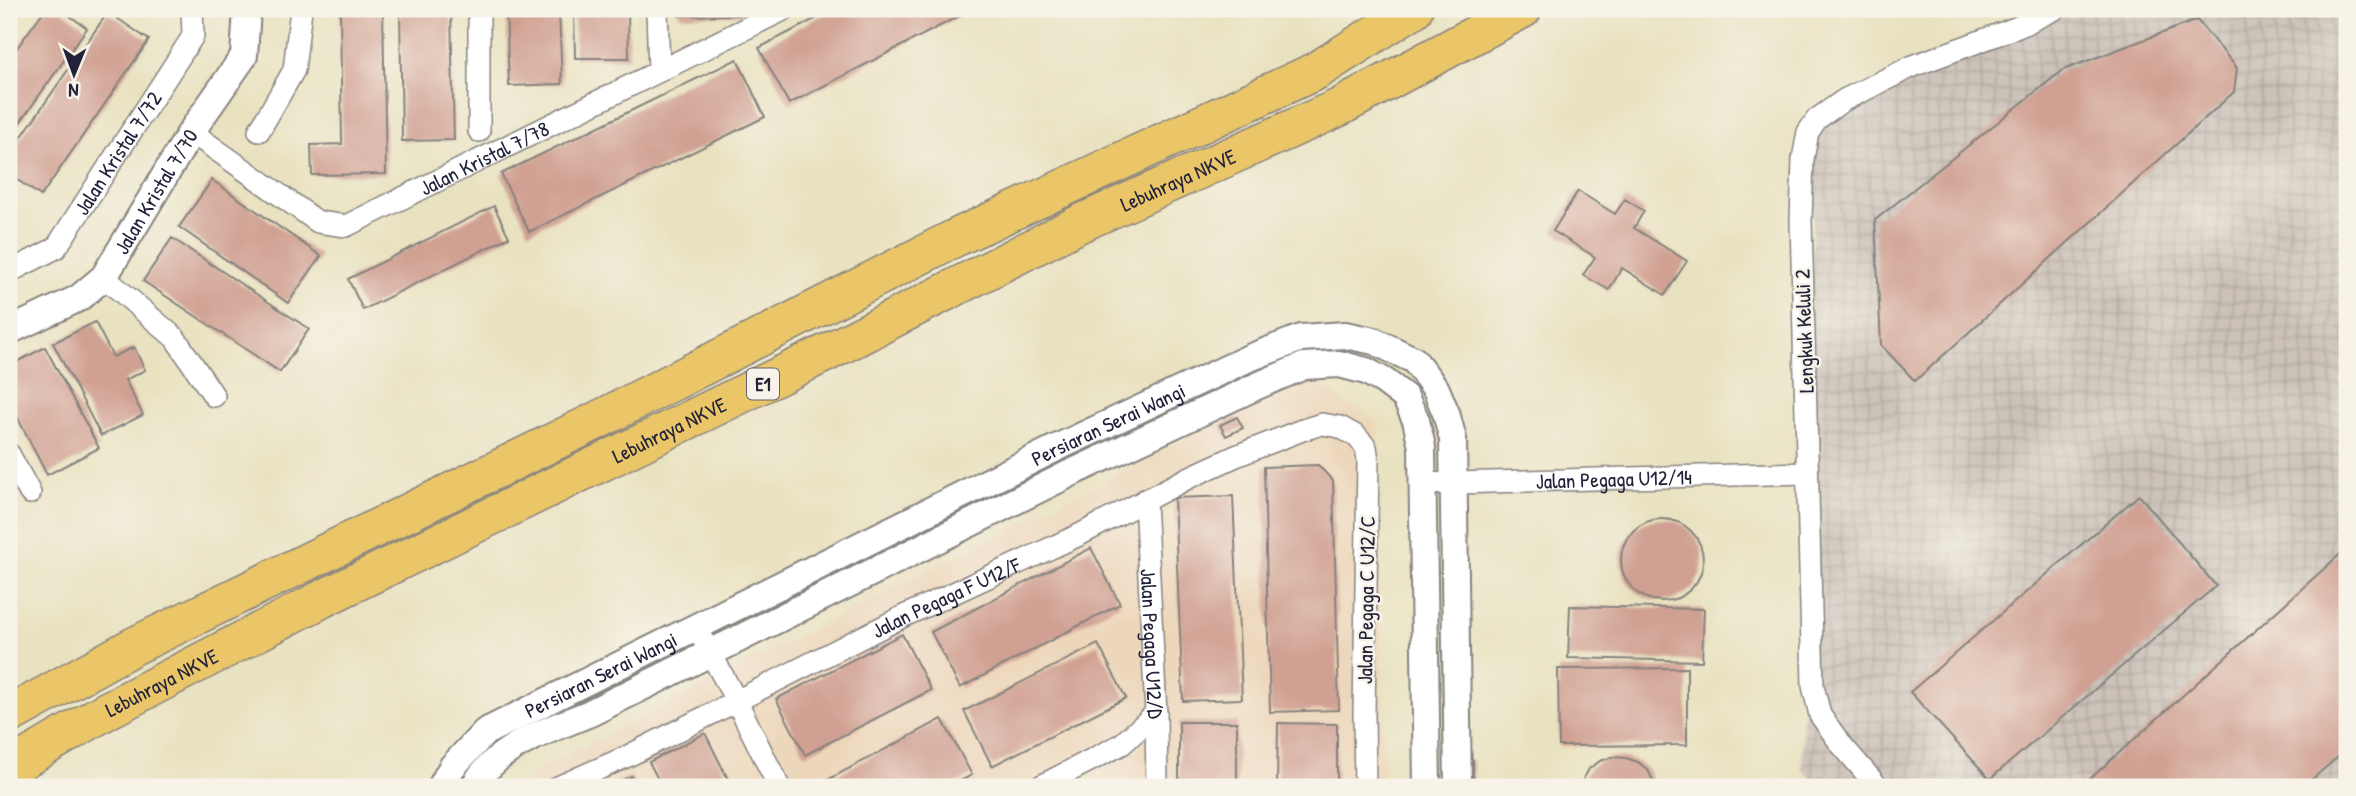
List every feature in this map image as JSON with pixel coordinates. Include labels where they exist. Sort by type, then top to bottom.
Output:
[{"type":"highway","name":"Lebuhraya NKVE","points":[[9,715],[132,647],[594,422],[955,238],[1316,71],[1414,9]]},
{"type":"highway","name":"Lebuhraya NKVE","points":[[9,768],[106,712],[322,599],[830,351],[1081,223],[1338,108],[1523,9]]},
{"type":"street","name":"Jalan Kristal 7/72","points":[[9,272],[56,248],[193,36],[192,9]]},
{"type":"street","name":"Jalan Kristal 7/70","points":[[9,331],[79,298],[104,277],[191,132],[244,55],[247,9]]},
{"type":"street","points":[[259,131],[293,71],[301,9]]},
{"type":"street","points":[[479,9],[480,131]]},
{"type":"street","points":[[657,9],[659,71]]},
{"type":"street","name":"Jalan Kristal 7/78","points":[[191,132],[318,222],[346,226],[785,9]]},
{"type":"street","name":"Lengkuk Keluli 2","points":[[1878,787],[1820,715],[1813,686],[1801,220],[1803,159],[1808,132],[1812,124],[1844,100],[1913,66],[2018,27],[2055,9]]},
{"type":"street","points":[[104,277],[175,338],[214,397]]},
{"type":"street","name":"Persiaran Serai Wangi","points":[[441,787],[452,767],[485,732],[1056,448],[1249,358],[1301,338],[1345,335],[1374,341],[1414,360],[1436,389],[1453,439],[1458,787]]},
{"type":"street","name":"Persiaran Serai Wangi","points":[[474,787],[478,779],[501,756],[535,736],[590,713],[711,654],[1069,474],[1304,366],[1339,364],[1366,371],[1405,397],[1416,420],[1422,447],[1427,787]]},
{"type":"street","name":"Jalan Pegaga F U12/F","points":[[558,787],[628,756],[904,616],[1079,535],[1200,472],[1302,430],[1322,424],[1340,427]]},
{"type":"street","name":"Jalan Pegaga C U12/C","points":[[1340,427],[1356,436],[1366,447],[1368,460],[1365,787]]},
{"type":"street","points":[[9,454],[30,493]]},
{"type":"street","name":"Jalan Pegaga U12/14","points":[[1422,485],[1807,473]]},
{"type":"street","name":"Jalan Pegaga U12/D","points":[[1145,500],[1157,787]]},
{"type":"street","points":[[697,628],[779,787]]},
{"type":"street","points":[[1039,787],[1122,744],[1156,713]]},
{"type":"shaded area","points":[[2039,9],[2347,9],[2347,787],[1820,787],[1802,769],[1815,124]]},
{"type":"shaded area","points":[[1305,378],[1377,421],[1383,787],[529,787],[534,772]]},
{"type":"building","points":[[45,9],[60,9],[87,28],[9,138],[9,59]]},
{"type":"building","points":[[340,9],[383,9],[386,174],[312,175],[311,145],[342,144]]},
{"type":"building","points":[[400,9],[451,9],[454,140],[402,141]]},
{"type":"building","points":[[506,9],[559,9],[562,84],[509,86]]},
{"type":"building","points":[[574,9],[628,9],[629,58],[575,58]]},
{"type":"building","points":[[679,9],[741,9],[741,15],[679,16]]},
{"type":"building","points":[[834,9],[969,11],[789,104],[759,48]]},
{"type":"building","points":[[108,12],[149,40],[41,196],[9,174],[9,155]]},
{"type":"building","points":[[2197,20],[2237,68],[2234,92],[1915,381],[1881,345],[1875,220],[2063,70]]},
{"type":"building","points":[[737,59],[765,117],[529,232],[501,174]]},
{"type":"building","points":[[212,180],[321,256],[288,303],[179,227]]},
{"type":"building","points":[[1578,191],[1615,214],[1625,199],[1644,211],[1634,228],[1687,261],[1665,295],[1622,268],[1609,290],[1583,275],[1595,257],[1553,231]]},
{"type":"building","points":[[494,206],[509,237],[363,310],[348,279]]},
{"type":"building","points":[[172,238],[309,329],[280,372],[143,281]]},
{"type":"building","points":[[95,322],[113,357],[134,347],[145,370],[125,380],[143,415],[101,436],[53,343]]},
{"type":"building","points":[[45,347],[99,448],[47,475],[9,401],[9,366]]},
{"type":"building","points":[[1237,417],[1243,428],[1226,436],[1220,425]]},
{"type":"building","points":[[1318,465],[1333,481],[1339,710],[1270,712],[1264,467]]},
{"type":"building","points":[[2139,495],[2216,586],[1990,779],[1910,692]]},
{"type":"building","points":[[1233,496],[1242,699],[1183,701],[1174,498]]},
{"type":"building","points":[[1662,519],[1678,522],[1691,531],[1700,544],[1703,560],[1700,576],[1691,589],[1678,598],[1662,601],[1646,598],[1633,589],[1624,576],[1621,560],[1624,544],[1633,531],[1646,522]]},
{"type":"building","points":[[1091,548],[1120,604],[960,688],[931,632]]},
{"type":"building","points":[[2347,548],[2347,749],[2303,787],[2081,787]]},
{"type":"building","points":[[1570,606],[1704,609],[1702,661],[1568,658]]},
{"type":"building","points":[[902,634],[931,690],[805,755],[776,699]]},
{"type":"building","points":[[1098,644],[1126,698],[992,766],[964,711]]},
{"type":"building","points":[[1687,668],[1687,745],[1559,746],[1558,669]]},
{"type":"building","points":[[942,719],[972,775],[949,787],[819,787],[818,785]]},
{"type":"building","points":[[1179,722],[1237,722],[1237,787],[1179,787]]},
{"type":"building","points":[[1278,723],[1337,724],[1337,787],[1277,787]]},
{"type":"building","points":[[705,733],[732,787],[662,787],[649,762]]},
{"type":"building","points":[[1613,757],[1638,762],[1648,770],[1656,787],[1579,787],[1589,769],[1600,761]]},
{"type":"building","points":[[1463,760],[1473,760],[1473,787],[1464,787]]},
{"type":"building","points":[[631,776],[636,787],[608,787]]}]
